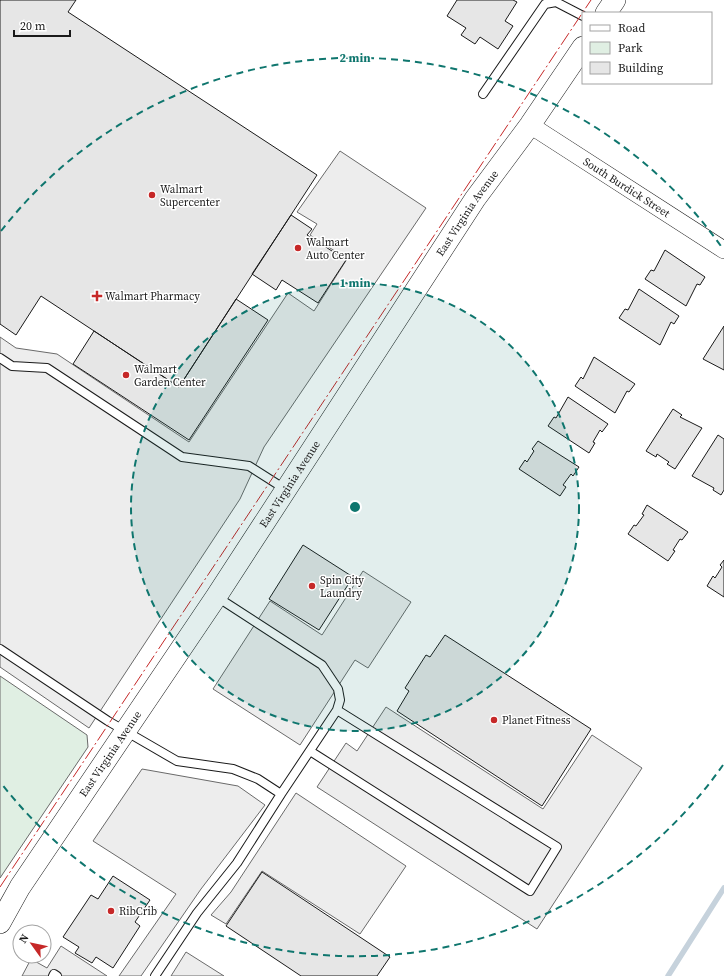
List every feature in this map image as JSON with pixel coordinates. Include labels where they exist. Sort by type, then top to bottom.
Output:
[{"type":"street","points":[[607,12],[615,0]]},
{"type":"street","name":"East Virginia Avenue","points":[[0,923],[20,887],[216,597],[475,199],[530,125],[582,48]]},
{"type":"street","name":"South Burdick Street","points":[[530,125],[724,250]]},
{"type":"lane","points":[[483,94],[545,4],[556,2],[582,15]]},
{"type":"lane","points":[[0,358],[12,366],[47,368],[182,457],[249,466],[286,490]]},
{"type":"lane","points":[[155,976],[197,913],[237,863],[336,710],[340,700],[338,689],[322,665],[216,597]]},
{"type":"lane","points":[[0,649],[108,721],[127,730],[177,761],[233,769],[258,779],[282,794]]},
{"type":"lane","points":[[310,751],[530,891],[557,847],[336,710]]},
{"type":"lane","points":[[53,976],[54,974],[57,976]]},
{"type":"green space","points":[[0,676],[87,735],[88,747],[0,878]]},
{"type":"shaded area","points":[[340,151],[426,208],[264,447],[240,499],[89,728],[0,667],[0,337],[16,348],[57,354],[189,442],[288,293],[314,311],[347,259],[310,235],[317,224],[297,212]]},
{"type":"shaded area","points":[[363,571],[411,602],[368,668],[355,660],[300,745],[213,689],[270,601],[322,635]]},
{"type":"shaded area","points":[[386,707],[543,809],[592,735],[642,768],[537,929],[317,787],[346,743],[357,751]]},
{"type":"shaded area","points":[[142,769],[238,786],[265,805],[201,889],[141,976],[119,976],[176,894],[93,841]]},
{"type":"shaded area","points":[[296,793],[406,866],[360,934],[262,871],[226,924],[211,915],[231,892]]},
{"type":"shaded area","points":[[61,946],[107,976],[22,976],[28,964],[40,964],[47,968],[50,964],[52,964],[52,960]]},
{"type":"shaded area","points":[[186,952],[224,976],[171,976]]},
{"type":"building","name":"Walmart Supercenter","points":[[0,0],[76,0],[68,12],[317,175],[179,387],[41,296],[16,335],[0,324]]},
{"type":"building","points":[[457,0],[513,0],[517,2],[505,21],[513,26],[498,49],[480,37],[475,44],[461,35],[466,28],[447,16]]},
{"type":"building","name":"Walmart Auto Center","points":[[291,215],[312,229],[307,235],[346,260],[318,303],[282,280],[276,290],[252,274]]},
{"type":"building","points":[[665,250],[705,277],[700,285],[697,284],[686,306],[645,279],[651,270],[654,271]]},
{"type":"building","points":[[639,289],[679,316],[674,324],[671,322],[660,345],[619,318],[625,309],[628,310]]},
{"type":"building","name":"Walmart Garden Center","points":[[236,299],[268,320],[189,440],[73,364],[94,331],[179,387]]},
{"type":"building","points":[[724,326],[724,370],[703,359]]},
{"type":"building","points":[[594,357],[635,384],[629,392],[627,391],[615,413],[575,386],[581,377],[583,379]]},
{"type":"building","points":[[568,397],[608,424],[602,432],[600,430],[589,453],[548,426],[554,417],[556,418]]},
{"type":"building","points":[[673,409],[682,415],[680,417],[702,428],[675,469],[667,464],[669,462],[657,454],[656,457],[646,451]]},
{"type":"building","points":[[718,435],[724,439],[724,490],[721,495],[713,490],[714,488],[692,476]]},
{"type":"building","points":[[538,441],[579,467],[573,476],[571,474],[563,485],[566,487],[560,496],[519,469],[525,460],[527,462],[534,451],[532,449]]},
{"type":"building","points":[[647,505],[688,532],[682,540],[680,539],[673,550],[675,551],[668,561],[628,534],[634,525],[636,526],[644,515],[642,514]]},
{"type":"building","name":"Spin City Laundry","points":[[303,545],[353,577],[319,630],[269,599]]},
{"type":"building","points":[[724,560],[724,597],[707,586],[713,576],[715,578],[722,567],[720,565]]},
{"type":"building","name":"Planet Fitness","points":[[445,635],[591,729],[542,806],[397,711],[409,691],[405,688],[426,655],[430,657]]},
{"type":"building","points":[[262,872],[390,957],[377,976],[301,976],[226,926]]},
{"type":"building","name":"RibCrib","points":[[113,876],[150,900],[135,922],[140,926],[113,968],[96,957],[92,963],[75,953],[79,947],[63,937],[91,895],[98,899]]},
{"type":"waterway","points":[[668,976],[724,888]]},
{"type":"power","points":[[583,12],[591,0]]},
{"type":"power","points":[[0,887],[582,14]]},
{"type":"place","name":"Walmart Supercenter","points":[[152,195]]},
{"type":"place","name":"Walmart Auto Center","points":[[298,248]]},
{"type":"place","name":"Walmart Pharmacy","points":[[97,296]]},
{"type":"place","name":"Walmart Garden Center","points":[[126,375]]},
{"type":"place","name":"Spin City Laundry","points":[[312,586]]},
{"type":"place","name":"Planet Fitness","points":[[494,720]]},
{"type":"place","name":"RibCrib","points":[[111,911]]}]
